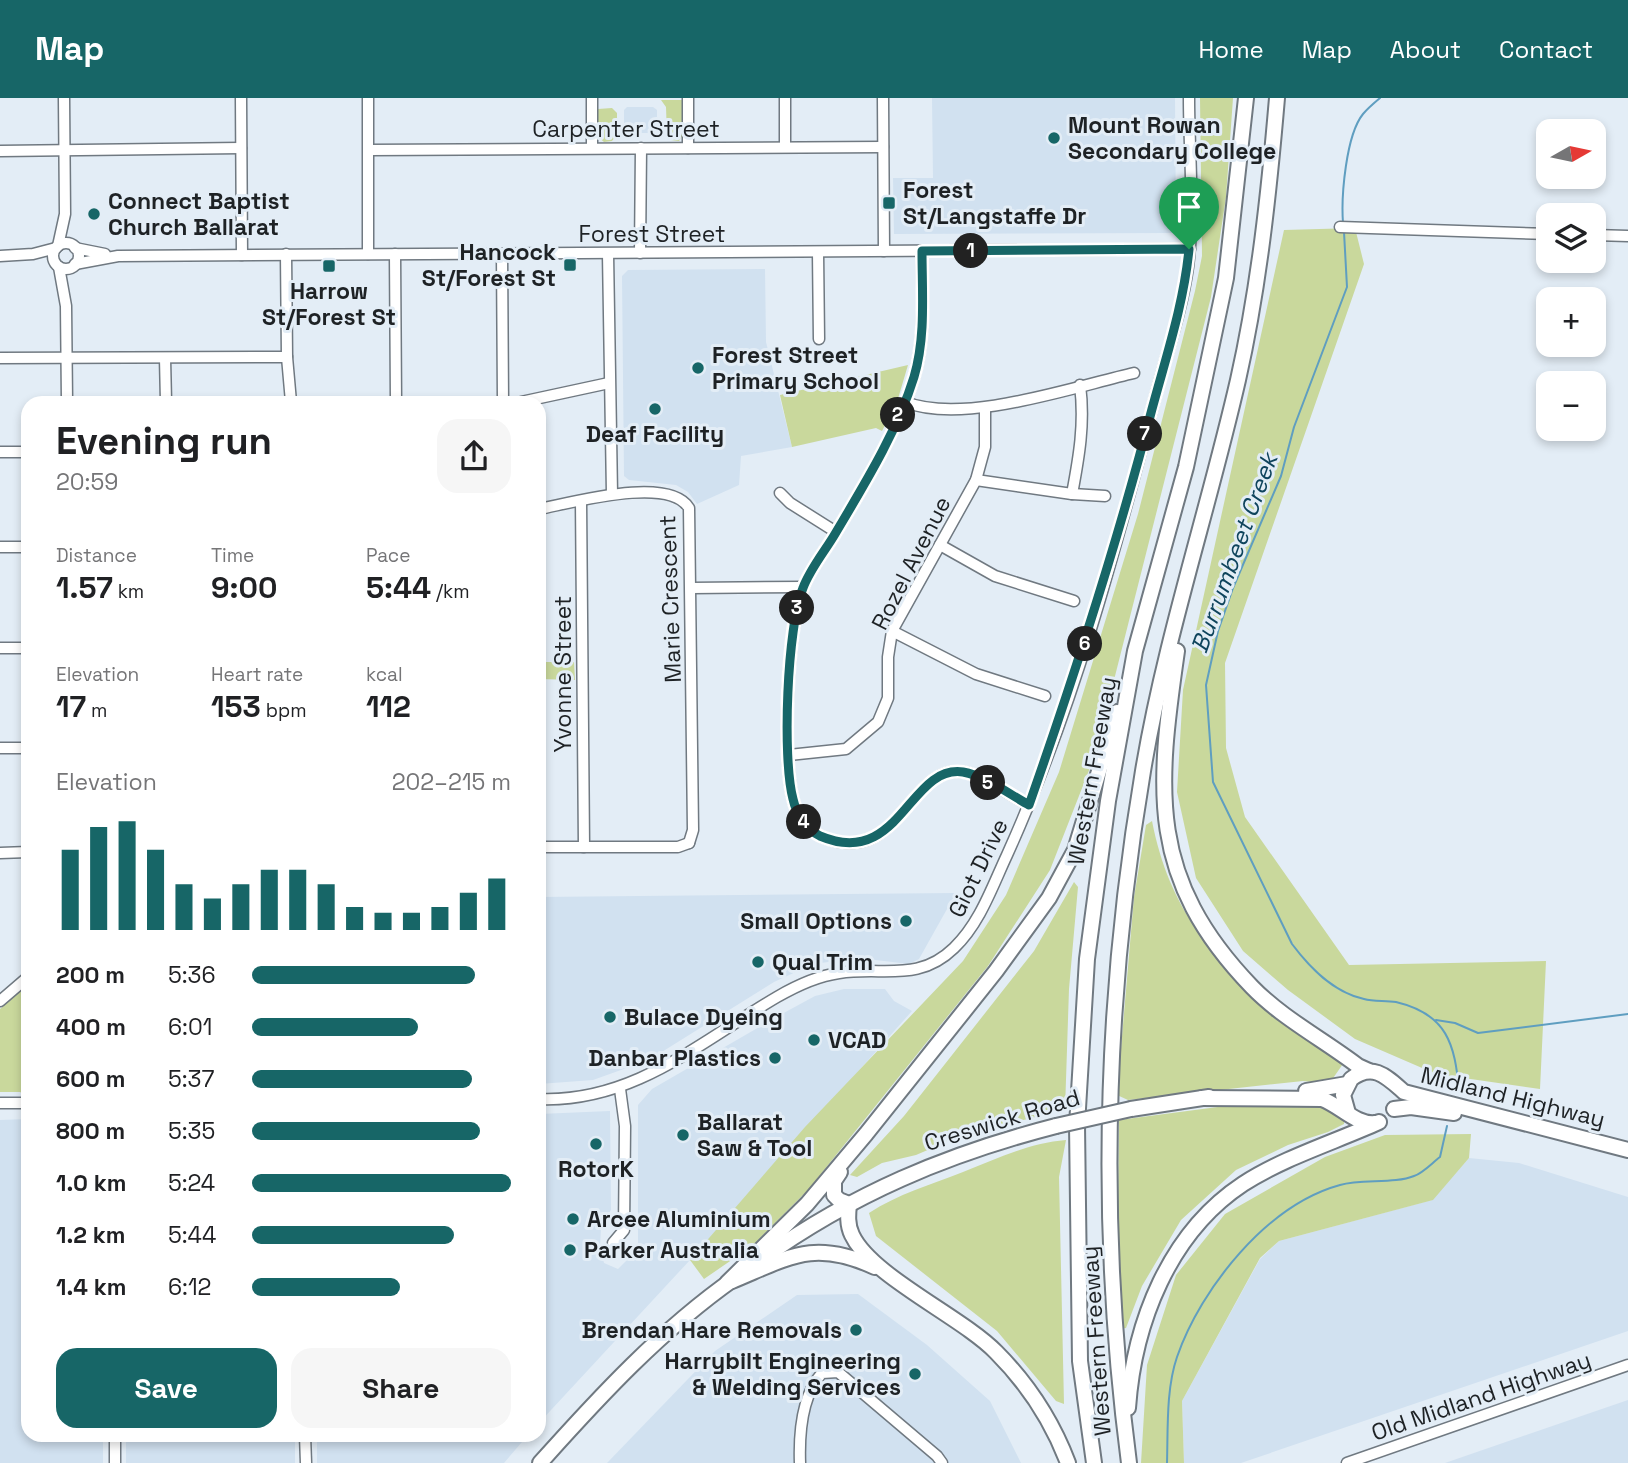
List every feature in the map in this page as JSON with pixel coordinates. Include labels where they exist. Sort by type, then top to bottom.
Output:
[{"type":"highway","name":"Western Freeway","points":[[1094,1463],[1080,1360],[1077,1125],[1087,959],[1094,893],[1135,651],[1186,467],[1226,278],[1246,98]]},
{"type":"highway","name":"Western Freeway","points":[[1129,1463],[1116,1364],[1110,1244],[1112,1039],[1125,895],[1143,770],[1186,580],[1236,390],[1251,315],[1264,227],[1277,98]]},
{"type":"highway","name":"Midland Highway","points":[[1186,580],[1163,759],[1162,803],[1169,846],[1184,888],[1204,925],[1253,988],[1358,1066],[1384,1074],[1404,1092],[1628,1150]]},
{"type":"highway","points":[[727,1283],[807,1204],[866,1134],[996,971],[1062,874],[1075,850],[1135,651]]},
{"type":"highway","points":[[1369,1071],[1358,1073],[1347,1084],[1343,1096],[1348,1113],[1363,1123],[1379,1122]]},
{"type":"highway","name":"Midland Highway","points":[[1391,1080],[1397,1096],[1394,1109]]},
{"type":"highway","name":"Creswick Road","points":[[540,1463],[646,1350],[727,1283],[802,1230],[912,1171],[962,1152],[1131,1109],[1247,1092],[1325,1090],[1347,1084]]},
{"type":"highway","name":"Creswick Road","points":[[1202,1098],[1322,1099],[1339,1105],[1348,1113]]},
{"type":"highway","name":"Midland Highway","points":[[1126,1441],[1130,1378],[1139,1335],[1161,1279],[1181,1246],[1210,1212],[1242,1185],[1283,1163],[1379,1122],[1394,1109],[1411,1107],[1474,1116],[1628,1158]]},
{"type":"highway","points":[[866,1134],[834,1181],[836,1198],[849,1204],[848,1219],[852,1236],[889,1274]]},
{"type":"highway","points":[[727,1283],[793,1255],[811,1251],[852,1257],[889,1274],[965,1326],[1003,1359],[1044,1412],[1068,1463]]},
{"type":"street","points":[[64,98],[65,214],[53,256],[58,266],[66,306],[67,396]]},
{"type":"street","points":[[241,98],[242,255]]},
{"type":"street","points":[[368,98],[368,254]]},
{"type":"street","points":[[592,98],[592,148]]},
{"type":"street","points":[[688,98],[688,148]]},
{"type":"street","points":[[785,98],[785,147]]},
{"type":"street","points":[[883,98],[884,251]]},
{"type":"street","name":"Giot Drive","points":[[620,1089],[663,1067],[781,995],[816,978],[840,972],[906,973],[941,960],[972,928],[1029,805],[1102,587],[1178,310],[1189,249],[1189,98]]},
{"type":"street","name":"Carpenter Street","points":[[369,150],[883,147]]},
{"type":"street","points":[[0,151],[241,148]]},
{"type":"street","points":[[640,253],[641,148]]},
{"type":"street","points":[[65,214],[78,255],[66,306]]},
{"type":"street","points":[[1340,228],[1536,234]]},
{"type":"street","points":[[1606,235],[1628,236]]},
{"type":"street","points":[[0,256],[74,247],[116,256]]},
{"type":"street","name":"Forest Street","points":[[116,256],[1189,249]]},
{"type":"street","points":[[922,251],[920,344],[905,402],[836,532],[803,587],[795,614],[789,663],[791,789],[798,814],[818,835],[836,841],[871,838],[892,827],[927,785],[942,774],[962,772],[1029,805]]},
{"type":"street","points":[[818,252],[819,340]]},
{"type":"street","points":[[286,254],[287,357],[290,396]]},
{"type":"street","points":[[395,254],[396,396]]},
{"type":"street","points":[[502,254],[503,396]]},
{"type":"street","points":[[608,254],[612,494]]},
{"type":"street","points":[[17,256],[58,266],[116,256]]},
{"type":"street","points":[[0,358],[287,357]]},
{"type":"street","points":[[165,358],[166,396]]},
{"type":"street","points":[[905,402],[922,408],[985,408],[1134,373]]},
{"type":"street","points":[[546,397],[609,383]]},
{"type":"street","points":[[1072,494],[1081,448],[1083,412],[1080,386]]},
{"type":"street","name":"Rozel Avenue","points":[[789,755],[846,749],[878,722],[888,698],[888,657],[892,631],[976,480],[985,447],[985,408]]},
{"type":"street","points":[[0,452],[21,452]]},
{"type":"street","points":[[976,480],[1105,496]]},
{"type":"street","points":[[780,493],[790,503],[836,532]]},
{"type":"street","name":"Marie Crescent","points":[[546,508],[612,494],[670,494],[685,502],[691,516],[692,846],[584,847]]},
{"type":"street","name":"Yvonne Street","points":[[581,501],[584,847]]},
{"type":"street","points":[[940,545],[995,576],[1074,601]]},
{"type":"street","points":[[0,547],[21,547]]},
{"type":"street","points":[[692,588],[803,587]]},
{"type":"street","points":[[892,631],[976,674],[1045,696]]},
{"type":"street","points":[[0,648],[21,648]]},
{"type":"street","points":[[0,748],[21,748]]},
{"type":"street","points":[[546,847],[584,847]]},
{"type":"street","points":[[0,853],[21,852]]},
{"type":"street","points":[[0,1001],[21,983]]},
{"type":"street","points":[[546,1099],[583,1098],[620,1089],[624,1116],[624,1230],[613,1243]]},
{"type":"street","points":[[0,1103],[21,1103]]},
{"type":"street","name":"Old Midland Highway","points":[[1347,1463],[1628,1365]]},
{"type":"street","points":[[800,1463],[799,1446],[811,1385],[822,1373],[838,1372],[942,1463]]},
{"type":"street","points":[[115,1442],[115,1463]]},
{"type":"street","points":[[305,1442],[306,1463]]},
{"type":"shaded area","name":"Mount Rowan Secondary College","points":[[932,98],[1175,98],[1176,233],[894,234],[893,178],[933,178]]},
{"type":"shaded area","points":[[627,107],[653,107],[657,110],[657,133],[624,133],[624,110]]},
{"type":"shaded area","name":"Forest Street Primary School","points":[[765,269],[766,342],[792,447],[741,456],[739,485],[697,504],[688,492],[676,485],[629,480],[624,476],[622,276],[628,270]]},
{"type":"shaded area","points":[[956,893],[919,959],[909,964],[859,958],[813,964],[774,982],[649,1060],[593,1080],[546,1083],[546,897]]},
{"type":"shaded area","points":[[844,989],[885,989],[894,1001],[912,1011],[690,1260],[546,1415],[546,1114],[610,1111],[611,1210],[601,1227],[600,1247],[604,1263],[618,1269],[638,1249],[638,1105],[652,1089],[815,996]]},
{"type":"shaded area","points":[[21,1119],[21,1442],[103,1442],[103,1463],[0,1463],[0,1120]]},
{"type":"shaded area","points":[[1469,1158],[1519,1163],[1628,1197],[1628,1331],[1241,1463],[1184,1463],[1182,1401],[1260,1259],[1279,1241],[1432,1200]]},
{"type":"shaded area","points":[[858,1294],[927,1345],[990,1401],[1021,1463],[607,1463],[715,1351],[797,1295]]},
{"type":"shaded area","points":[[1628,1400],[1628,1463],[1445,1463]]},
{"type":"shaded area","points":[[126,1442],[295,1442],[295,1463],[126,1463]]},
{"type":"shaded area","points":[[317,1442],[522,1442],[504,1463],[317,1463]]},
{"type":"green space","points":[[1200,98],[1233,98],[1226,197],[1211,297],[1095,755],[1050,870],[988,966],[808,1190],[752,1246],[704,1279],[690,1260],[805,1127],[963,961],[1006,895],[1059,772],[1138,514],[1195,291],[1202,256]]},
{"type":"green space","points":[[661,100],[684,100],[684,134],[679,141],[671,140],[667,136],[666,107]]},
{"type":"green space","points":[[612,108],[617,113],[617,134],[612,141],[604,142],[597,136],[598,109]]},
{"type":"green space","points":[[1355,228],[1364,264],[1225,663],[1226,748],[1245,817],[1349,965],[1546,961],[1540,1089],[1436,1074],[1355,1039],[1288,990],[1243,951],[1196,878],[1177,792],[1183,690],[1284,230]]},
{"type":"green space","points":[[908,365],[897,402],[882,431],[876,428],[792,447],[780,395]]},
{"type":"green space","points":[[546,662],[574,662],[575,680],[546,679]]},
{"type":"green space","points":[[1152,821],[1163,864],[1179,901],[1199,933],[1222,961],[1249,987],[1345,1061],[1329,1084],[1303,1081],[1128,1100],[1117,1095],[1134,897],[1146,825]]},
{"type":"green space","points":[[1074,882],[1078,887],[1069,989],[1065,1110],[965,1134],[916,1155],[882,1163],[857,1177],[850,1175],[904,1116],[1034,951]]},
{"type":"green space","points":[[21,991],[21,1092],[0,1092],[0,1009]]},
{"type":"green space","points":[[1248,1103],[1326,1106],[1344,1115],[1344,1124],[1288,1145],[1236,1170],[1181,1220],[1142,1286],[1126,1328],[1120,1329],[1117,1284],[1119,1120]]},
{"type":"green space","points":[[1471,1134],[1469,1158],[1433,1200],[1279,1241],[1260,1258],[1182,1401],[1184,1463],[1141,1463],[1147,1365],[1176,1275],[1225,1214],[1325,1157],[1385,1135]]},
{"type":"green space","points":[[1066,1140],[1059,1177],[1064,1404],[1056,1401],[997,1331],[876,1236],[869,1213],[903,1195],[1013,1152]]},
{"type":"waterway","name":"Burrumbeet Creek","points":[[1343,223],[1344,182],[1352,136],[1363,114],[1380,98]]},
{"type":"waterway","name":"Burrumbeet Creek","points":[[1344,232],[1347,287],[1294,427],[1281,476],[1233,588],[1218,631],[1206,685],[1213,782],[1292,944],[1299,953],[1323,978],[1342,991],[1368,1000],[1396,1002],[1427,1014],[1445,1033],[1451,1045],[1459,1091]]},
{"type":"waterway","points":[[1436,1020],[1455,1023],[1478,1033],[1628,1014]]},
{"type":"waterway","name":"Burrumbeet Creek","points":[[1167,1463],[1169,1396],[1177,1357],[1202,1304],[1240,1253],[1263,1230],[1313,1195],[1340,1185],[1398,1180],[1421,1173],[1440,1157],[1447,1126]]},
{"type":"place","name":"Mount Rowan Secondary College","points":[[1054,138]]},
{"type":"place","name":"Forest St/Langstaffe Dr","points":[[889,203]]},
{"type":"place","name":"Connect Baptist Church Ballarat","points":[[94,214]]},
{"type":"place","name":"Hancock St/Forest St","points":[[570,265]]},
{"type":"place","name":"Harrow St/Forest St","points":[[329,266]]},
{"type":"place","name":"Forest Street Primary School","points":[[698,368]]},
{"type":"place","name":"Deaf Facility","points":[[655,409]]},
{"type":"place","name":"Small Options","points":[[906,921]]},
{"type":"place","name":"Qual Trim","points":[[758,962]]},
{"type":"place","name":"Bulace Dyeing","points":[[610,1017]]},
{"type":"place","name":"VCAD","points":[[814,1040]]},
{"type":"place","name":"Danbar Plastics","points":[[775,1058]]},
{"type":"place","name":"Ballarat Saw & Tool","points":[[683,1135]]},
{"type":"place","name":"RotorK","points":[[596,1144]]},
{"type":"place","name":"Arcee Aluminium","points":[[573,1219]]},
{"type":"place","name":"Parker Australia","points":[[570,1250]]},
{"type":"place","name":"Brendan Hare Removals","points":[[856,1330]]},
{"type":"place","name":"Harrybilt Engineering & Welding Services","points":[[915,1374]]},
{"type":"route","points":[[1189,249],[1181,297],[1137,468],[1091,627],[1029,805],[962,772],[942,774],[927,785],[892,827],[871,838],[836,841],[818,835],[807,827],[798,814],[789,779],[789,663],[795,614],[803,587],[861,487],[905,402],[915,374],[922,313],[922,251],[1189,249]]}]
